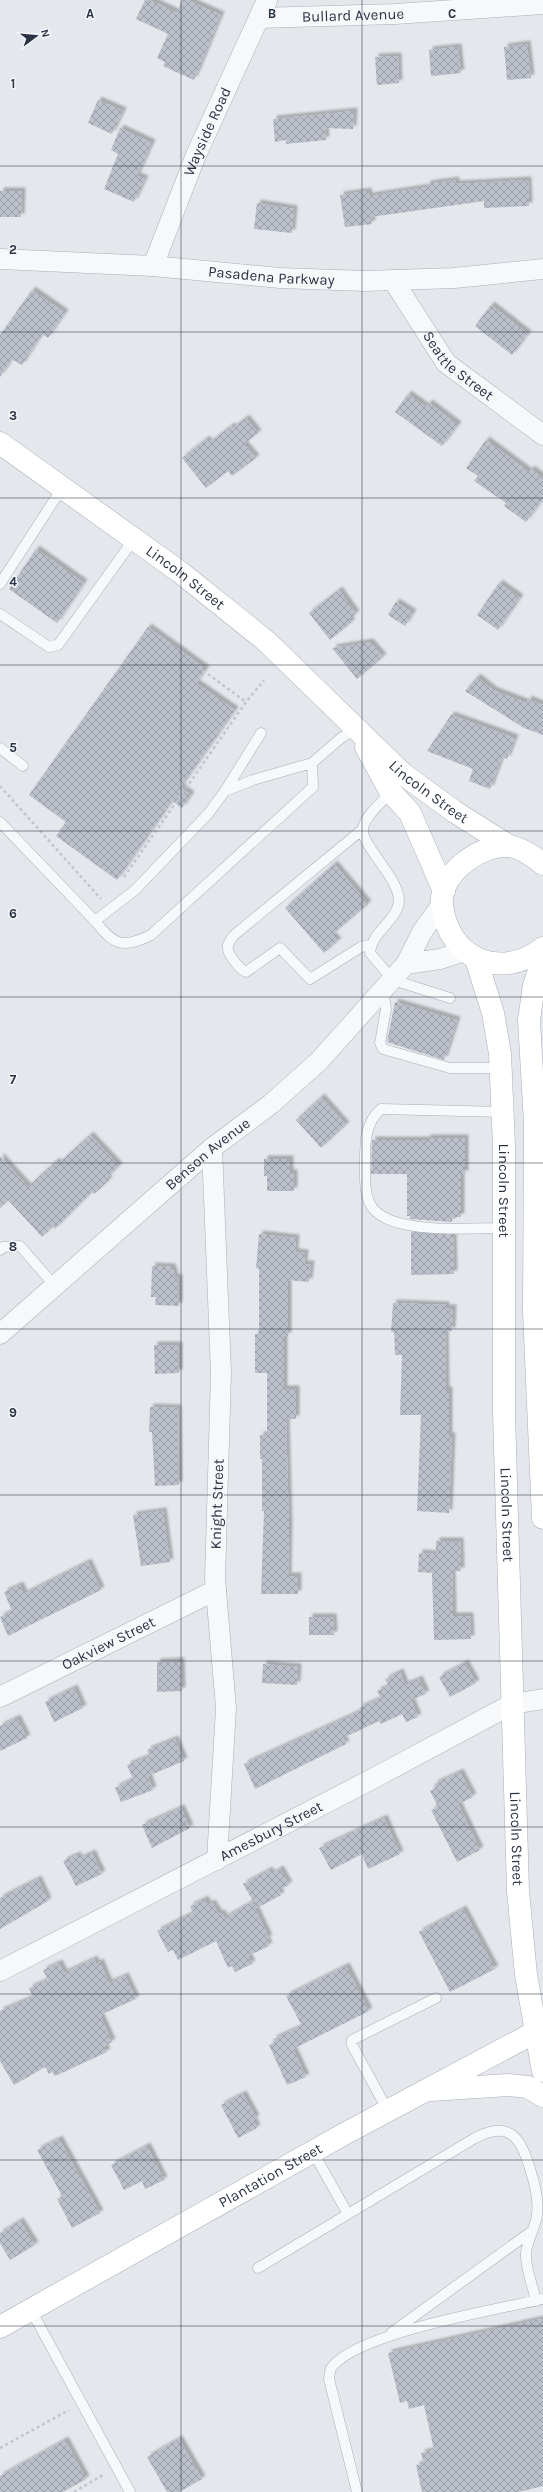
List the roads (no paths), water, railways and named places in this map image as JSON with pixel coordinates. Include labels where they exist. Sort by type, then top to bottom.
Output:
[{"type":"main road","name":"Lincoln Street","points":[[0,443],[134,539],[266,641],[403,774],[455,812],[524,848],[543,864]]},
{"type":"main road","name":"Lincoln Street","points":[[356,729],[391,792],[410,813],[443,898],[447,923],[457,942],[470,955],[493,1013],[500,1068],[503,1112],[504,1228],[502,1312],[518,1891],[526,1975],[539,2030],[543,2071]]},
{"type":"main road","points":[[443,898],[454,873],[465,861],[478,852],[524,848]]},
{"type":"main road","points":[[470,955],[497,964],[510,964],[522,961],[543,948]]},
{"type":"main road","name":"Lincoln Street","points":[[543,959],[534,985],[529,1020],[535,1123],[543,1518]]},
{"type":"main road","points":[[502,1312],[538,1312]]},
{"type":"main road","points":[[504,1412],[540,1411]]},
{"type":"main road","name":"Plantation Street","points":[[0,2327],[312,2152],[539,2030]]},
{"type":"main road","points":[[424,2091],[508,2085],[528,2087],[543,2096]]},
{"type":"street","name":"Wayside Road","points":[[154,266],[196,155],[267,0]]},
{"type":"street","name":"Bullard Avenue","points":[[259,18],[411,6],[543,4]]},
{"type":"street","name":"Pasadena Parkway","points":[[0,259],[154,266],[280,278],[393,280],[454,278],[543,269]]},
{"type":"street","name":"Seattle Street","points":[[393,280],[401,296],[446,363],[543,434]]},
{"type":"street","name":"Benson Avenue","points":[[0,1334],[54,1285],[212,1148],[271,1104],[319,1060],[406,964],[422,932],[443,898]]},
{"type":"street","points":[[406,964],[470,955]]},
{"type":"street","name":"Knight Street","points":[[212,1148],[221,1373],[216,1590],[226,1708],[217,1860]]},
{"type":"street","name":"Oakview Street","points":[[0,1697],[216,1590]]},
{"type":"street","name":"Amesbury Street","points":[[0,1970],[217,1860],[512,1704],[543,1699]]},
{"type":"lane","points":[[0,584],[62,488]]},
{"type":"lane","points":[[0,614],[49,647],[58,645],[134,539]]},
{"type":"lane","points":[[225,790],[253,780],[312,764],[341,738],[356,729]]},
{"type":"lane","points":[[95,921],[135,890],[208,814],[225,790],[260,733]]},
{"type":"lane","points":[[0,748],[23,766]]},
{"type":"lane","points":[[0,822],[95,921],[109,939],[120,942],[134,943],[151,934],[313,787],[312,764]]},
{"type":"lane","points":[[370,945],[361,947],[310,979],[280,948],[246,972],[242,970],[229,952],[228,945],[233,936],[363,829],[367,820],[391,792]]},
{"type":"lane","points":[[363,829],[366,840],[396,887],[399,902],[394,912],[370,945],[370,953],[388,984],[386,1009],[380,1043],[383,1049],[450,1068],[500,1068]]},
{"type":"lane","points":[[388,984],[450,998]]},
{"type":"lane","points":[[503,1112],[381,1109],[373,1117],[365,1136],[364,1184],[370,1205],[386,1220],[412,1226],[504,1228]]},
{"type":"lane","points":[[0,1250],[3,1247],[20,1246],[54,1285]]},
{"type":"lane","points":[[388,2111],[352,2045],[352,2040],[436,1998]]},
{"type":"lane","points":[[258,2268],[475,2138],[489,2131],[502,2130],[513,2134],[522,2144],[525,2152],[538,2201],[537,2217],[526,2252],[540,2300],[387,2335]]},
{"type":"lane","points":[[312,2152],[348,2214]]},
{"type":"lane","points":[[357,2492],[329,2379],[330,2368],[339,2360],[387,2335],[532,2231]]},
{"type":"lane","points":[[31,2310],[130,2492]]}]
